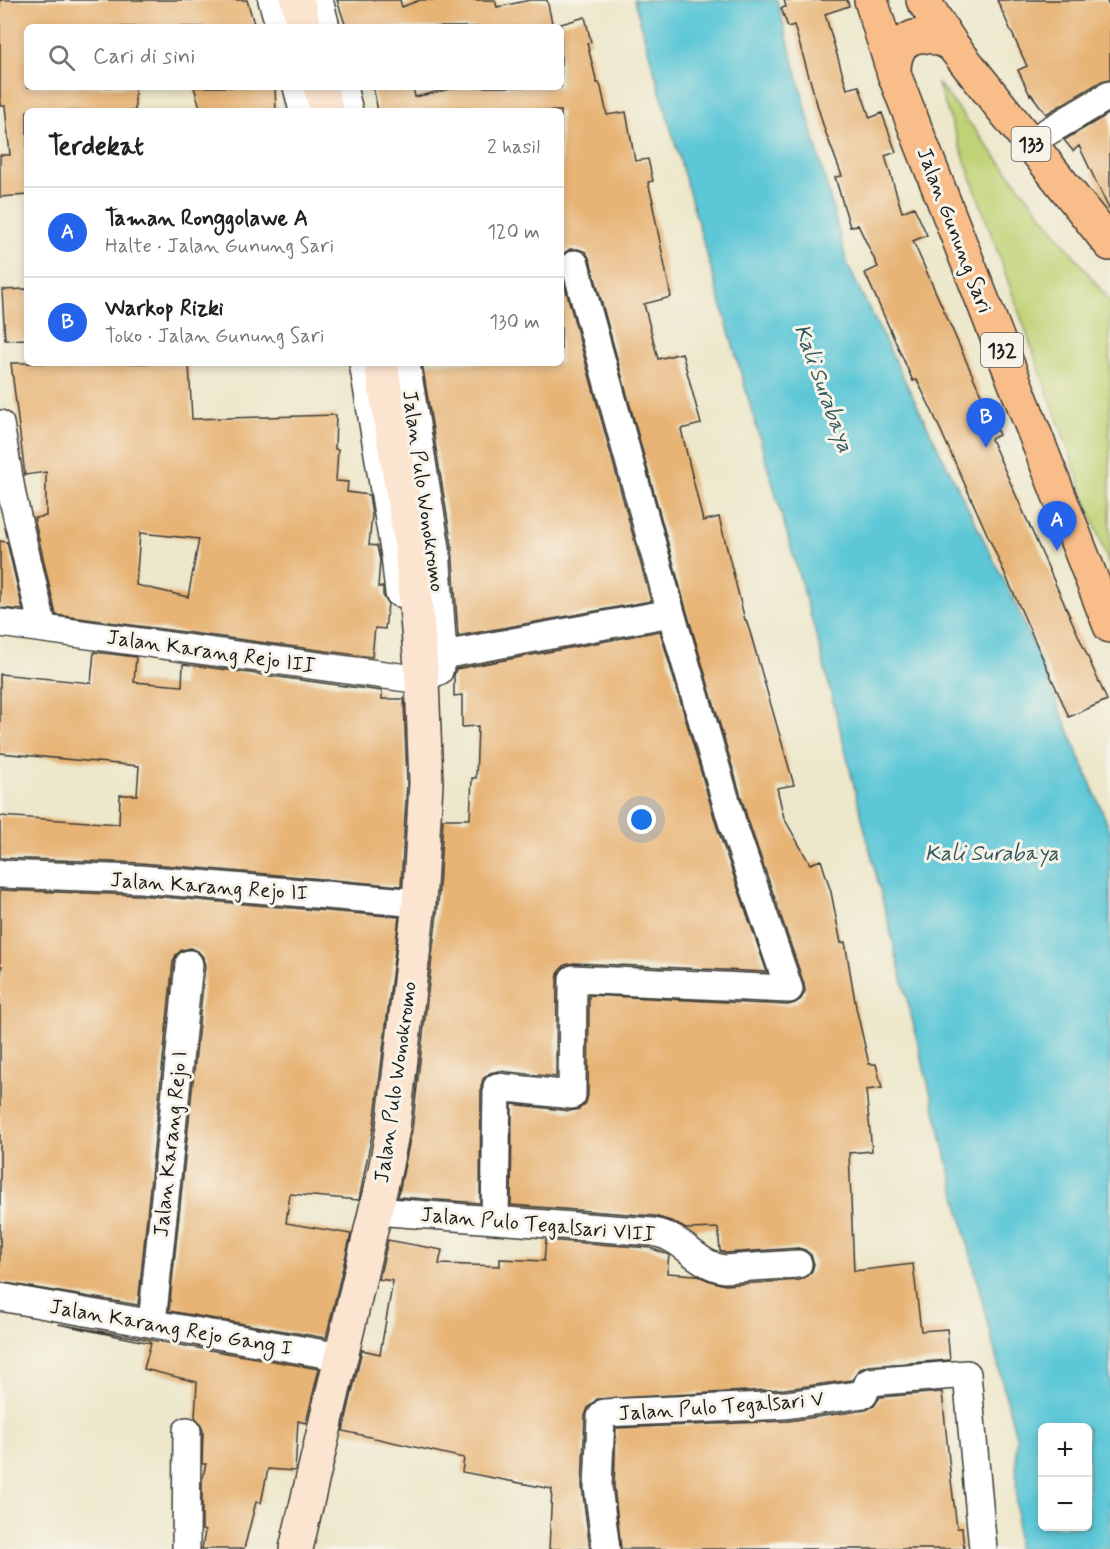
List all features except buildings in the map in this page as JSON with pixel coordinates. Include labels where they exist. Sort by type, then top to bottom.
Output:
[{"type":"main road","points":[[297,0],[303,24]]},
{"type":"main road","points":[[873,0],[891,3],[899,0]]},
{"type":"main road","name":"Jalan Gunung Sari","points":[[873,0],[894,74],[1110,626]]},
{"type":"main road","name":"133","points":[[922,0],[952,45],[1110,244]]},
{"type":"main road","points":[[894,74],[894,62],[898,51],[916,36],[928,35],[952,45]]},
{"type":"main road","points":[[321,90],[326,108]]},
{"type":"main road","name":"Jalan Pulo Wonokromo","points":[[296,1549],[393,1128],[418,903],[426,783],[414,678],[411,545],[381,366]]},
{"type":"street","points":[[272,0],[279,24]]},
{"type":"street","points":[[319,0],[325,24]]},
{"type":"street","points":[[298,90],[302,108]]},
{"type":"street","points":[[344,90],[348,108]]},
{"type":"street","points":[[1030,142],[1110,94]]},
{"type":"street","points":[[495,1220],[497,1087],[572,1095],[573,979],[789,989],[732,822],[671,613],[575,264]]},
{"type":"street","name":"Jalan Pulo Wonokromo","points":[[363,366],[414,678]]},
{"type":"street","name":"Jalan Pulo Wonokromo","points":[[406,366],[436,548],[443,655]]},
{"type":"street","points":[[0,424],[12,495],[43,628]]},
{"type":"street","points":[[414,678],[439,671],[443,655],[671,613]]},
{"type":"street","name":"Jalan Karang Rejo III","points":[[0,623],[414,678]]},
{"type":"street","name":"Jalan Karang Rejo II","points":[[0,874],[140,879],[418,903]]},
{"type":"street","name":"Jalan Karang Rejo I","points":[[152,1323],[189,964]]},
{"type":"street","name":"Jalan Pulo Tegalsari VIII","points":[[375,1211],[663,1234],[681,1243],[708,1265],[724,1269],[798,1264]]},
{"type":"street","name":"Jalan Karang Rejo Gang I","points":[[0,1297],[342,1357]]},
{"type":"street","name":"Jalan Pulo Tegalsari V","points":[[606,1549],[598,1471],[601,1418],[604,1413],[786,1405],[864,1394],[870,1382],[967,1374],[983,1549]]},
{"type":"street","points":[[186,1549],[187,1431]]},
{"type":"green space","points":[[937,82],[1110,301],[1110,567]]},
{"type":"water","name":"Kali Surabaya","points":[[634,0],[777,0],[848,266],[1017,607],[1110,830],[1110,1549],[1017,1549],[1016,1437],[820,649]]},
{"type":"place","name":"Warkop Rizki","points":[[986,448]]},
{"type":"place","name":"Taman Ronggolawe A","points":[[1057,551]]}]
